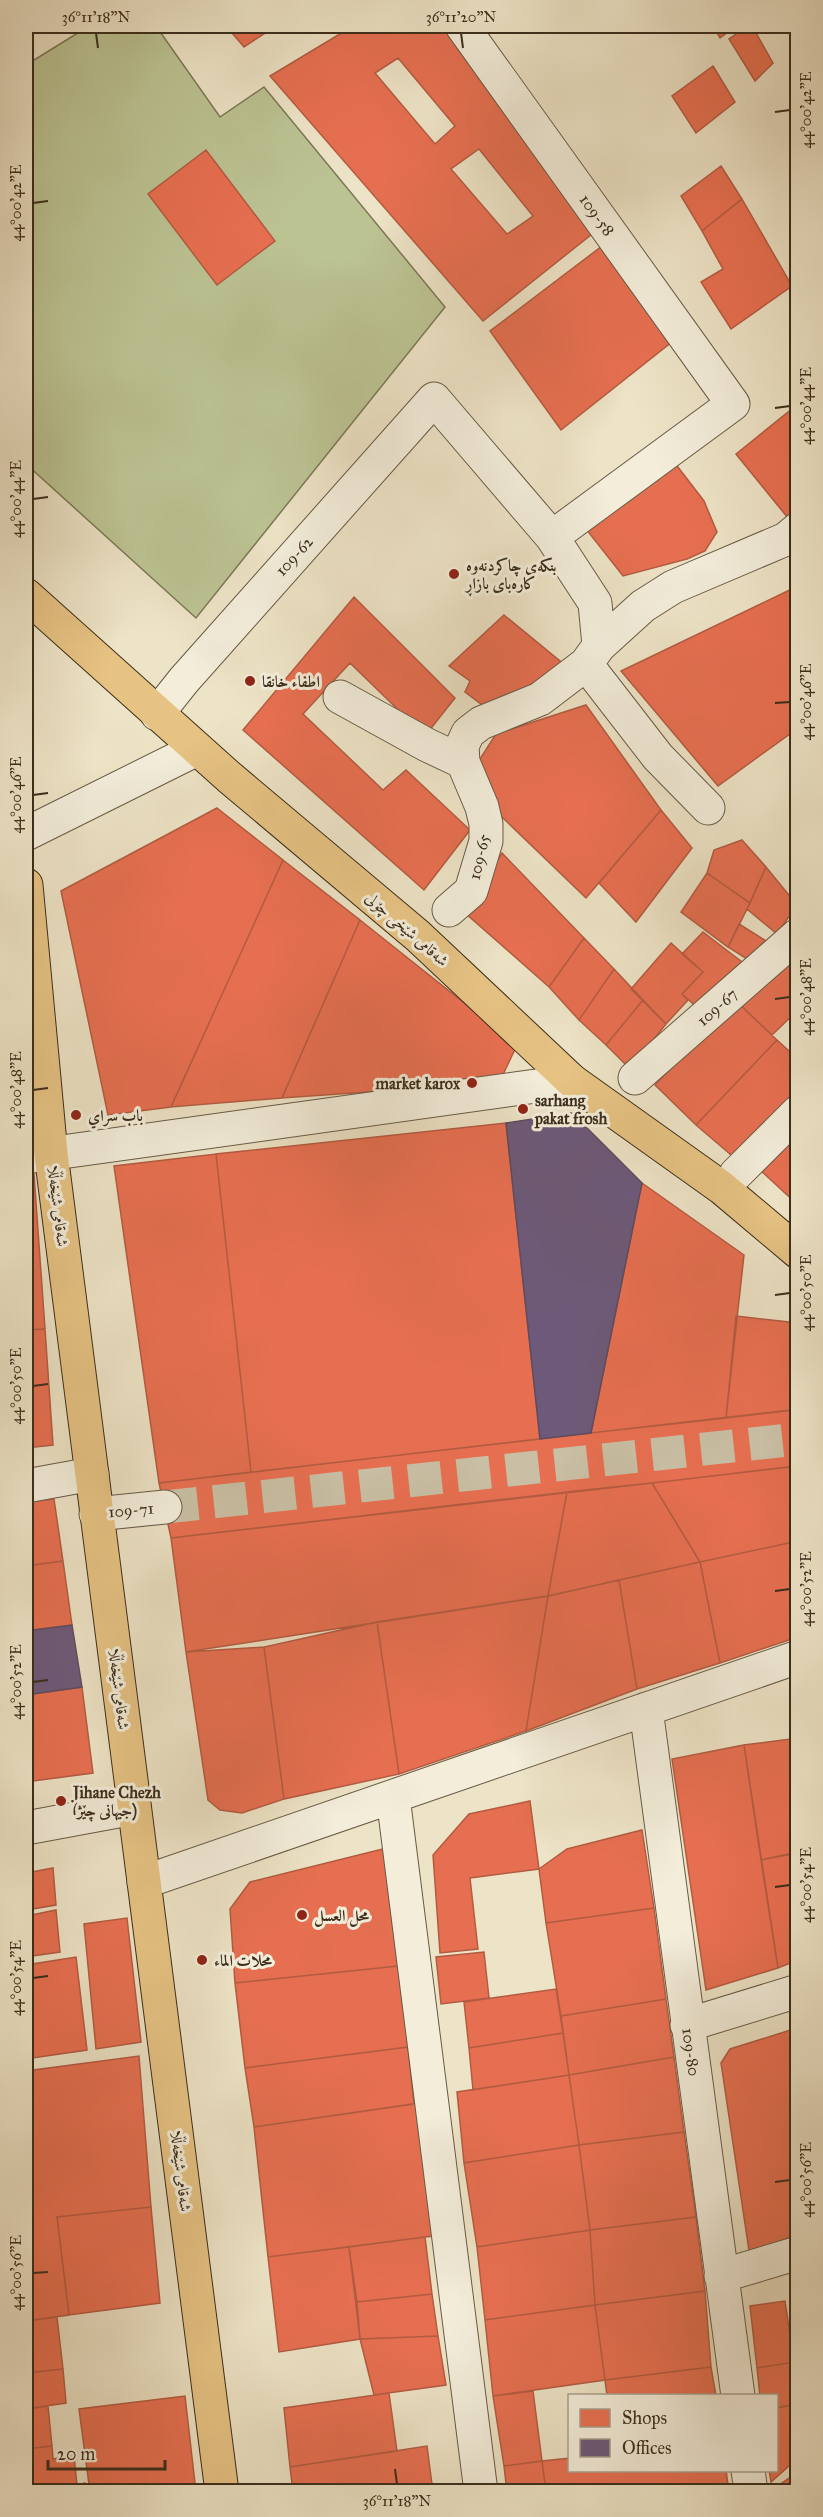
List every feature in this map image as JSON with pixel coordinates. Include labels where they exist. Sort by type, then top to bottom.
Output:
[{"type":"main road","name":"شەقامی شێخی چۆلی","points":[[26,595],[197,749],[418,936],[572,1082],[722,1188],[798,1252]]},
{"type":"main road","name":"شەقامی شێخەڵڵا","points":[[26,885],[38,1156],[92,1474],[222,2492]]},
{"type":"street","name":"109-58","points":[[462,26],[733,404],[552,537]]},
{"type":"street","name":"109-62","points":[[157,714],[184,680],[434,399],[552,537]]},
{"type":"street","points":[[340,697],[463,762],[462,746],[468,733],[481,723],[540,699],[592,655],[643,606],[673,587],[786,539],[798,529]]},
{"type":"street","points":[[552,537],[595,603],[592,655],[658,757],[708,808]]},
{"type":"street","points":[[26,834],[197,749]]},
{"type":"street","name":"109-65","points":[[449,910],[471,891],[486,841],[486,824],[482,807],[463,762]]},
{"type":"street","name":"109-67","points":[[635,1078],[798,935]]},
{"type":"street","points":[[38,1156],[572,1082]]},
{"type":"street","points":[[736,1174],[798,1113]]},
{"type":"street","points":[[26,1486],[92,1474]]},
{"type":"street","name":"109-71","points":[[96,1514],[165,1507]]},
{"type":"street","points":[[144,1882],[798,1657]]},
{"type":"street","name":"109-80","points":[[646,1709],[738,2394]]},
{"type":"street","points":[[393,1797],[481,2492]]},
{"type":"street","points":[[26,1828],[134,1808]]},
{"type":"street","points":[[687,2025],[798,1991]]},
{"type":"street","points":[[721,2276],[798,2253]]},
{"type":"street","points":[[748,2472],[751,2492]]},
{"type":"green space","points":[[89,26],[156,26],[220,117],[264,87],[445,307],[196,618],[26,464],[26,65]]},
{"type":"building: Shops","points":[[226,26],[276,26],[244,47]]},
{"type":"building: Shops","points":[[353,26],[451,26],[597,230],[483,321],[270,76]],"holes":[[[398,58],[455,126],[435,144],[375,73]],[[479,149],[533,216],[507,234],[451,169]]]},
{"type":"building: Shops","points":[[713,26],[736,26],[720,38]]},
{"type":"building: Shops","points":[[748,26],[752,26],[773,63],[755,81],[729,39]]},
{"type":"building: Shops","points":[[713,66],[735,102],[696,133],[672,96]]},
{"type":"building: Shops","points":[[206,150],[275,241],[217,285],[148,194]]},
{"type":"building: Shops","points":[[721,166],[742,199],[702,231],[681,196]]},
{"type":"building: Shops","points":[[742,199],[792,286],[731,329],[701,282],[723,269],[702,231]]},
{"type":"building: Shops","points":[[606,243],[678,337],[561,430],[490,331]]},
{"type":"building: Shops","points":[[798,404],[798,518],[792,523],[736,454]]},
{"type":"building: Shops","points":[[671,458],[704,501],[717,532],[705,551],[687,559],[623,576],[582,524]]},
{"type":"building: Shops","points":[[798,586],[798,728],[718,786],[621,671]]},
{"type":"building: Shops","points":[[354,597],[455,698],[425,736],[350,663],[303,714],[383,790],[406,770],[470,830],[424,890],[243,730]]},
{"type":"building: Shops","points":[[504,615],[566,666],[489,710],[465,692],[470,681],[449,666]]},
{"type":"building: Shops","points":[[586,705],[661,810],[586,898],[478,794],[473,770],[496,734]]},
{"type":"building: Shops","points":[[217,808],[283,860],[171,1107],[108,1115],[61,891]]},
{"type":"building: Shops","points":[[661,810],[692,848],[636,922],[599,883]]},
{"type":"building: Shops","points":[[742,840],[766,867],[750,903],[707,873],[714,850]]},
{"type":"building: Shops","points":[[502,853],[584,938],[549,987],[464,912]]},
{"type":"building: Shops","points":[[283,860],[360,920],[282,1098],[171,1107]]},
{"type":"building: Shops","points":[[766,867],[797,905],[777,934],[747,909]]},
{"type":"building: Shops","points":[[707,873],[750,903],[728,947],[681,912]]},
{"type":"building: Shops","points":[[360,920],[517,1045],[499,1083],[282,1098]]},
{"type":"building: Shops","points":[[739,924],[771,944],[758,966],[728,947]]},
{"type":"building: Shops","points":[[703,932],[746,965],[700,1010],[682,994],[703,972],[682,954]]},
{"type":"building: Shops","points":[[584,938],[614,969],[579,1020],[549,987]]},
{"type":"building: Shops","points":[[671,943],[703,972],[682,994],[688,1000],[666,1024],[631,989]]},
{"type":"building: Shops","points":[[798,946],[798,1010],[772,1035],[735,1000]]},
{"type":"building: Shops","points":[[614,969],[643,1000],[606,1045],[579,1020]]},
{"type":"building: Shops","points":[[643,1000],[666,1024],[630,1069],[606,1045]]},
{"type":"building: Shops","points":[[735,1000],[777,1040],[696,1125],[655,1085]]},
{"type":"building: Shops","points":[[777,1040],[798,1059],[798,1098],[737,1160],[696,1125]]},
{"type":"building: Shops","points":[[506,1123],[540,1439],[251,1472],[216,1154]]},
{"type":"building: Shops","points":[[798,1131],[798,1205],[759,1169]]},
{"type":"building: Shops","points":[[216,1154],[251,1472],[159,1483],[114,1166]]},
{"type":"building: Shops","points":[[26,1174],[34,1174],[45,1329],[26,1330]]},
{"type":"building: Shops","points":[[642,1183],[744,1255],[726,1418],[591,1433]]},
{"type":"building: Shops","points":[[736,1316],[798,1323],[798,1377],[794,1410],[726,1418]]},
{"type":"building: Shops","points":[[45,1329],[53,1445],[26,1448],[26,1330]]},
{"type":"building: Shops","points":[[798,1409],[798,1466],[652,1483],[171,1538],[159,1483]]},
{"type":"building: Shops","points":[[796,1466],[798,1541],[700,1562],[652,1483]]},
{"type":"building: Shops","points":[[652,1483],[700,1562],[548,1596],[567,1492]]},
{"type":"building: Shops","points":[[567,1492],[548,1596],[186,1652],[171,1538]]},
{"type":"building: Shops","points":[[54,1499],[63,1561],[26,1566],[26,1502]]},
{"type":"building: Shops","points":[[798,1541],[798,1637],[720,1663],[700,1562]]},
{"type":"building: Shops","points":[[63,1561],[72,1625],[26,1631],[26,1566]]},
{"type":"building: Shops","points":[[700,1562],[720,1663],[637,1689],[619,1580]]},
{"type":"building: Shops","points":[[619,1580],[637,1689],[526,1731],[548,1596]]},
{"type":"building: Shops","points":[[548,1596],[526,1731],[399,1774],[377,1622]]},
{"type":"building: Shops","points":[[377,1622],[399,1774],[284,1799],[264,1647]]},
{"type":"building: Shops","points":[[264,1647],[284,1799],[242,1813],[220,1810],[208,1800],[186,1652]]},
{"type":"building: Shops","points":[[82,1687],[93,1773],[26,1782],[26,1695]]},
{"type":"building: Shops","points":[[798,1738],[798,1852],[761,1860],[744,1745]]},
{"type":"building: Shops","points":[[744,1745],[778,1968],[706,1990],[672,1759]]},
{"type":"building: Shops","points":[[530,1801],[539,1869],[470,1878],[478,1949],[440,1953],[433,1855],[469,1814]]},
{"type":"building: Shops","points":[[642,1830],[654,1908],[546,1923],[539,1869],[567,1849]]},
{"type":"building: Shops","points":[[395,1846],[408,1965],[235,1983],[230,1909],[250,1882]]},
{"type":"building: Shops","points":[[798,1853],[798,1960],[778,1968],[761,1860]]},
{"type":"building: Shops","points":[[53,1868],[56,1905],[26,1910],[26,1873]]},
{"type":"building: Shops","points":[[654,1908],[666,1999],[561,2016],[546,1923]]},
{"type":"building: Shops","points":[[56,1910],[60,1952],[26,1957],[26,1916]]},
{"type":"building: Shops","points":[[127,1918],[141,2042],[96,2049],[84,1924]]},
{"type":"building: Shops","points":[[484,1952],[489,1998],[441,2004],[436,1957]]},
{"type":"building: Shops","points":[[76,1957],[87,2050],[26,2059],[26,1965]]},
{"type":"building: Shops","points":[[408,1965],[408,2047],[245,2068],[235,1983]]},
{"type":"building: Shops","points":[[556,1989],[563,2033],[469,2048],[464,2002]]},
{"type":"building: Shops","points":[[666,1999],[674,2057],[569,2075],[561,2016]]},
{"type":"building: Shops","points":[[797,2028],[798,2163],[790,2172],[798,2179],[798,2231],[751,2264],[721,2063],[730,2049]]},
{"type":"building: Shops","points":[[563,2033],[569,2075],[473,2090],[469,2048]]},
{"type":"building: Shops","points":[[408,2047],[414,2104],[254,2127],[245,2068]]},
{"type":"building: Shops","points":[[139,2056],[151,2207],[57,2217],[69,2315],[26,2321],[26,2071]]},
{"type":"building: Shops","points":[[674,2057],[684,2132],[579,2145],[569,2075]]},
{"type":"building: Shops","points":[[569,2075],[579,2145],[464,2163],[457,2092]]},
{"type":"building: Shops","points":[[425,2102],[441,2235],[268,2257],[254,2127]]},
{"type":"building: Shops","points":[[684,2132],[696,2217],[590,2230],[579,2145]]},
{"type":"building: Shops","points":[[579,2145],[590,2230],[477,2247],[464,2163]]},
{"type":"building: Shops","points":[[798,2163],[798,2179],[790,2172]]},
{"type":"building: Shops","points":[[151,2207],[160,2303],[69,2315],[57,2217]]},
{"type":"building: Shops","points":[[696,2217],[705,2291],[595,2305],[590,2230]]},
{"type":"building: Shops","points":[[590,2230],[595,2305],[485,2320],[477,2247]]},
{"type":"building: Shops","points":[[425,2237],[432,2294],[357,2302],[349,2247]]},
{"type":"building: Shops","points":[[349,2247],[360,2339],[279,2352],[268,2257]]},
{"type":"building: Shops","points":[[705,2291],[711,2367],[605,2380],[595,2305]]},
{"type":"building: Shops","points":[[432,2294],[438,2336],[360,2339],[357,2302]]},
{"type":"building: Shops","points":[[785,2301],[794,2362],[757,2368],[750,2306]]},
{"type":"building: Shops","points":[[595,2305],[605,2380],[493,2396],[485,2320]]},
{"type":"building: Shops","points":[[57,2317],[63,2369],[26,2373],[26,2321]]},
{"type":"building: Shops","points":[[438,2336],[446,2385],[374,2395],[360,2339]]},
{"type":"building: Shops","points":[[798,2362],[798,2404],[778,2408],[778,2394],[760,2394],[757,2368]]},
{"type":"building: Shops","points":[[711,2367],[716,2394],[607,2394],[605,2380]]},
{"type":"building: Shops","points":[[63,2369],[66,2403],[26,2409],[26,2373]]},
{"type":"building: Shops","points":[[533,2391],[542,2461],[504,2466],[493,2396]]},
{"type":"building: Shops","points":[[389,2393],[397,2451],[290,2467],[284,2408]]},
{"type":"building: Shops","points":[[185,2396],[196,2492],[90,2492],[79,2409]]},
{"type":"building: Shops","points":[[798,2404],[798,2458],[771,2482],[769,2472],[778,2472],[778,2408]]},
{"type":"building: Shops","points":[[48,2406],[52,2446],[26,2449],[26,2409]]},
{"type":"building: Shops","points":[[52,2446],[53,2459],[74,2456],[77,2485],[26,2492],[26,2449]]},
{"type":"building: Shops","points":[[427,2446],[433,2492],[293,2492],[290,2467]]},
{"type":"building: Shops","points":[[568,2458],[568,2472],[726,2472],[729,2492],[546,2492],[542,2461]]},
{"type":"building: Shops","points":[[542,2461],[546,2492],[507,2492],[504,2466]]},
{"type":"building: Shops","points":[[798,2472],[798,2492],[777,2492],[776,2487]]},
{"type":"building: Shops","points":[[85,2483],[87,2492],[32,2492],[77,2485]]},
{"type":"building: Offices","points":[[572,1113],[642,1183],[591,1433],[540,1439],[506,1123]]},
{"type":"building: Offices","points":[[72,1625],[82,1687],[26,1695],[26,1631]]},
{"type":"tunnel","points":[[165,1507],[798,1439]]},
{"type":"place","name":"بنکەی چاکردنەوە کارەبای بازاڕ","points":[[454,574]]},
{"type":"place","name":"اطفاء خانقا","points":[[250,681]]},
{"type":"place","name":"market karox","points":[[472,1083]]},
{"type":"place","name":"sarhang pakat frosh","points":[[523,1109]]},
{"type":"place","name":"باب سراي","points":[[76,1115]]},
{"type":"place","name":"Jihane Chezh (جیهانی چێژ)","points":[[61,1801]]},
{"type":"place","name":"محل العسل","points":[[302,1915]]},
{"type":"place","name":"محلات الماء","points":[[202,1960]]}]
